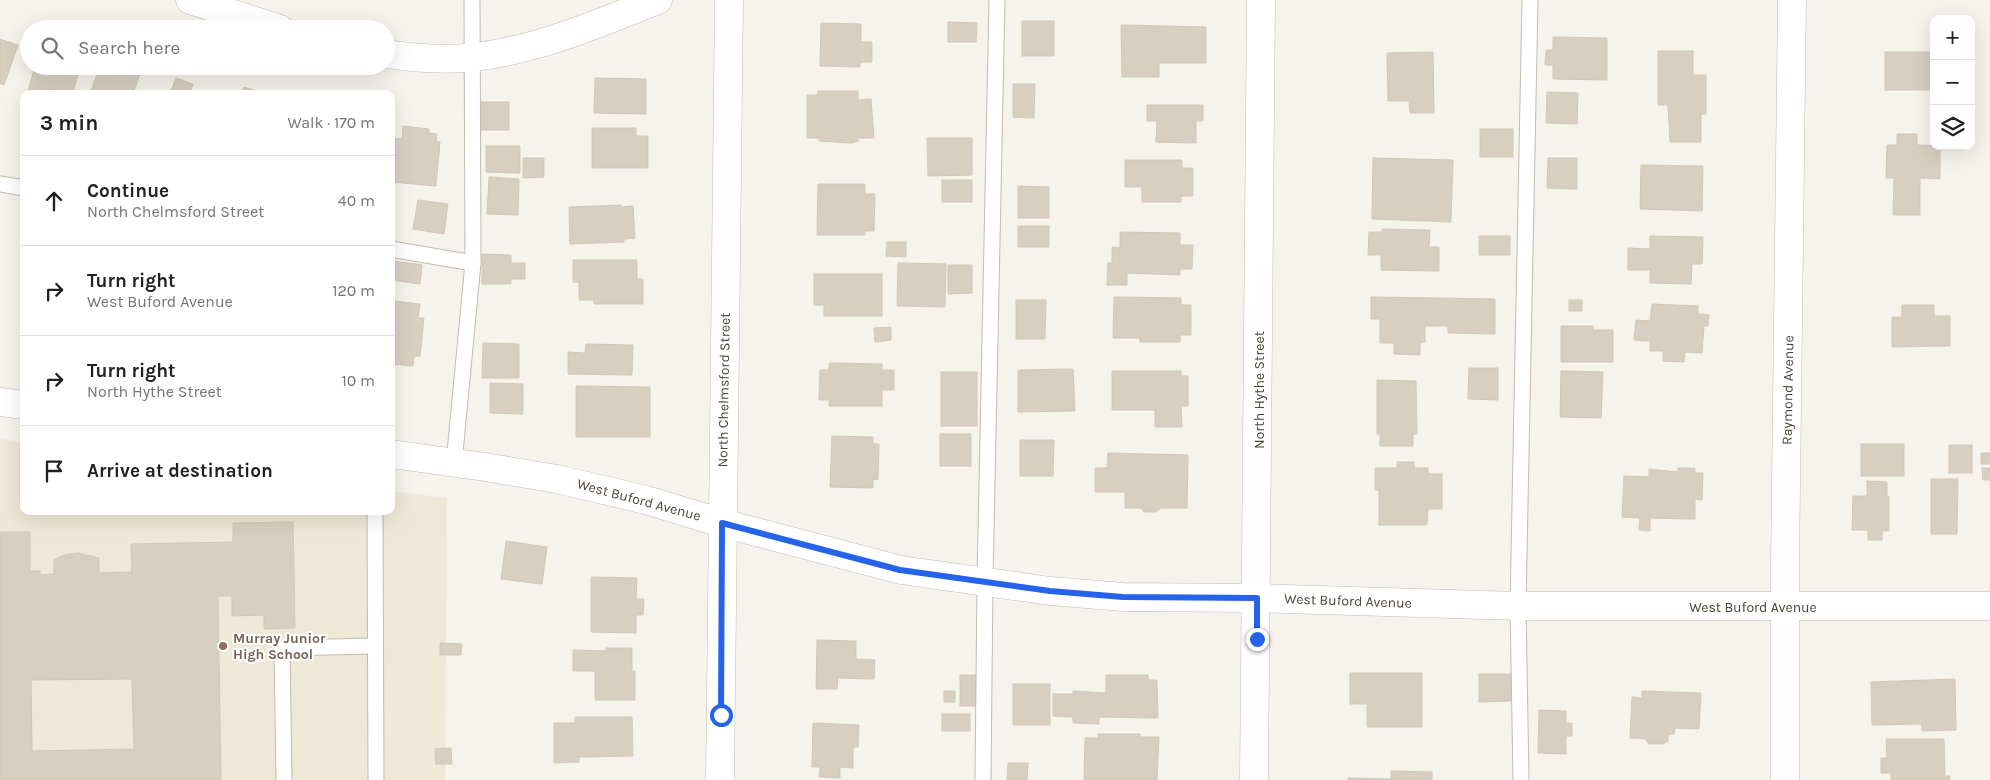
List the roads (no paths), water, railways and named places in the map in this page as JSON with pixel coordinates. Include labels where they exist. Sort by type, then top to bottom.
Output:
[{"type":"street","points":[[190,0],[252,20]]},
{"type":"street","points":[[395,55],[414,58],[473,58],[541,43],[582,30],[658,0]]},
{"type":"street","name":"North Chelmsford Street","points":[[720,780],[729,0]]},
{"type":"street","name":"North Hythe Street","points":[[1254,780],[1261,0]]},
{"type":"street","name":"Raymond Avenue","points":[[1785,780],[1785,608],[1792,0]]},
{"type":"street","points":[[0,402],[20,404]]},
{"type":"street","name":"West Buford Avenue","points":[[395,455],[557,479],[646,500],[722,523],[900,570],[1050,591],[1123,597],[1257,598],[1518,606],[1785,608],[1990,606]]},
{"type":"lane","points":[[454,463],[473,263],[472,0]]},
{"type":"lane","points":[[983,780],[985,581],[997,0]]},
{"type":"lane","points":[[1521,780],[1518,606],[1530,0]]},
{"type":"lane","points":[[0,184],[20,187]]},
{"type":"lane","points":[[395,250],[473,263]]},
{"type":"lane","points":[[375,515],[376,780]]},
{"type":"lane","points":[[284,780],[282,648],[375,646]]},
{"type":"place","name":"Murray Junior High School","points":[[223,646]]}]
